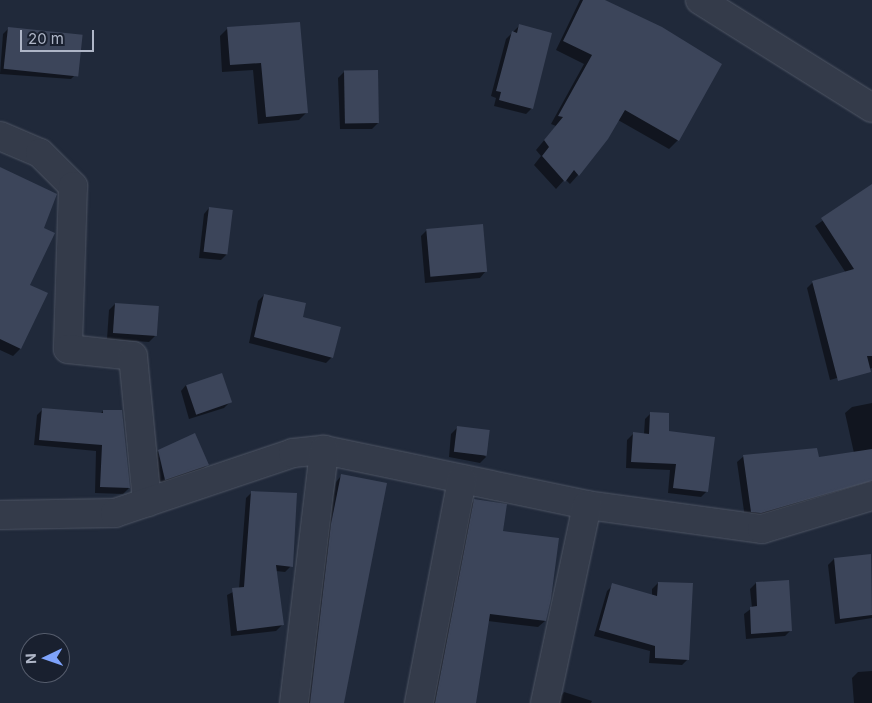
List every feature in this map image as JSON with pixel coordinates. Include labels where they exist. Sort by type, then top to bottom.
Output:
[{"type":"street","points":[[700,0],[872,108]]},
{"type":"street","points":[[0,136],[40,153],[72,186],[68,349],[133,356],[148,502]]},
{"type":"street","points":[[294,703],[324,450]]},
{"type":"street","points":[[0,515],[115,513],[293,453],[324,450],[587,505],[762,529],[872,496]]},
{"type":"street","points":[[419,703],[462,479]]},
{"type":"street","points":[[545,703],[587,505]]},
{"type":"building","points":[[583,0],[605,0],[662,27],[722,64],[679,141],[625,110],[608,139],[579,176],[574,170],[565,182],[542,156],[549,147],[544,140],[563,117],[558,116],[592,55],[563,41]]},
{"type":"building","points":[[300,22],[308,113],[266,117],[261,63],[230,65],[227,27]]},
{"type":"building","points":[[519,24],[552,33],[533,109],[499,100],[501,92],[496,91],[512,31],[517,33]]},
{"type":"building","points":[[8,27],[83,35],[78,77],[4,69]]},
{"type":"building","points":[[378,70],[379,123],[345,124],[344,71]]},
{"type":"building","points":[[0,167],[57,194],[44,228],[55,233],[30,285],[48,293],[21,349],[0,339]]},
{"type":"building","points":[[872,184],[872,356],[867,356],[871,372],[838,381],[812,281],[854,269],[821,218]]},
{"type":"building","points":[[209,207],[233,210],[227,255],[204,252]]},
{"type":"building","points":[[483,224],[487,272],[430,277],[426,229]]},
{"type":"building","points":[[264,294],[306,303],[303,317],[341,327],[333,358],[254,337]]},
{"type":"building","points":[[115,303],[159,306],[157,336],[113,333]]},
{"type":"building","points":[[222,373],[232,402],[196,415],[186,385]]},
{"type":"building","points":[[42,408],[103,413],[103,410],[122,410],[130,488],[100,487],[102,445],[39,440]]},
{"type":"building","points":[[650,412],[669,413],[669,431],[715,437],[708,492],[673,488],[676,464],[631,462],[633,432],[649,434]]},
{"type":"building","points":[[457,426],[490,430],[487,456],[454,452]]},
{"type":"building","points":[[195,433],[209,465],[165,480],[158,450]]},
{"type":"building","points":[[817,448],[819,457],[872,449],[872,481],[761,513],[751,512],[743,455]]},
{"type":"building","points":[[341,474],[387,483],[344,703],[310,703],[331,524]]},
{"type":"building","points":[[251,491],[297,493],[293,567],[276,565],[284,625],[237,631],[232,588],[244,587]]},
{"type":"building","points":[[474,499],[507,504],[503,531],[559,538],[551,599],[546,621],[490,614],[476,703],[435,703]]},
{"type":"building","points":[[871,554],[872,615],[840,619],[834,558]]},
{"type":"building","points":[[789,580],[792,631],[751,634],[750,607],[757,606],[756,582]]},
{"type":"building","points":[[658,582],[693,583],[689,660],[655,658],[655,646],[599,630],[612,583],[657,596]]}]
